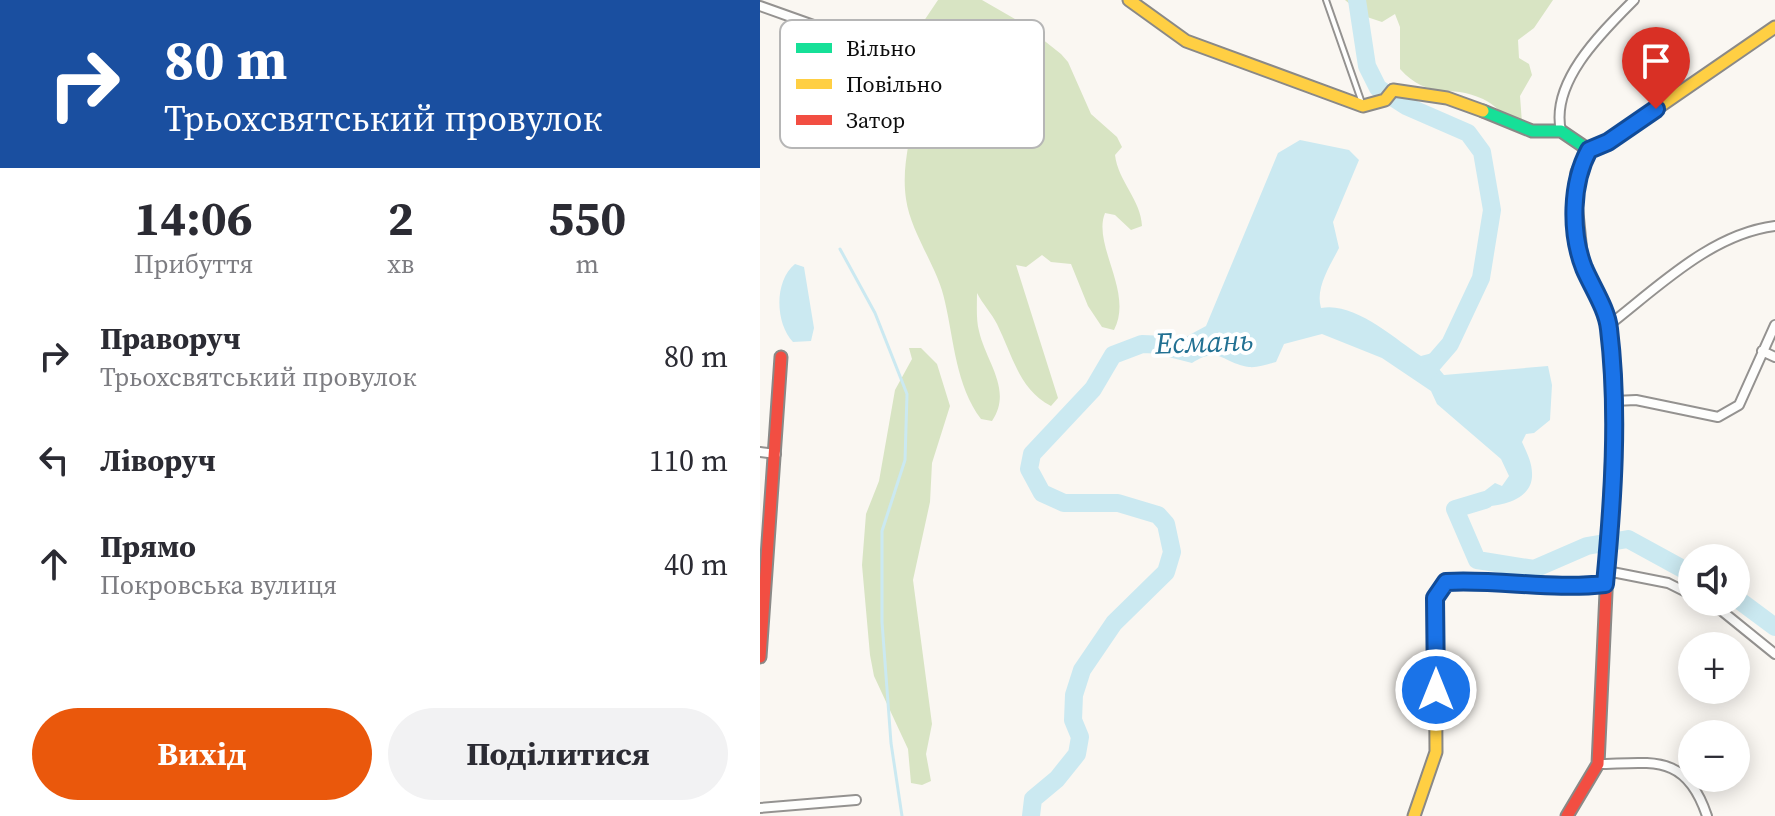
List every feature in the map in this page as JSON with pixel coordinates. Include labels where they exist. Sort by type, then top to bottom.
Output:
[{"type":"street","points":[[1129,0],[1186,41],[1363,106],[1385,100],[1393,90],[1454,100],[1484,110],[1522,131],[1538,135],[1561,131]]},
{"type":"street","points":[[1589,150],[1561,131],[1558,118],[1563,97],[1584,55],[1634,0]]},
{"type":"street","points":[[760,6],[799,20]]},
{"type":"street","points":[[1567,816],[1598,764],[1614,401],[1609,325],[1582,263],[1577,172],[1589,150],[1608,142],[1775,27]]},
{"type":"street","points":[[1609,325],[1692,261],[1750,229],[1775,226]]},
{"type":"street","points":[[1614,401],[1636,400],[1718,417],[1739,405],[1775,325]]},
{"type":"street","points":[[1762,351],[1775,357]]},
{"type":"street","points":[[760,657],[781,357]]},
{"type":"street","points":[[760,452],[776,454]]},
{"type":"street","points":[[1607,565],[1678,588]]},
{"type":"street","points":[[1414,816],[1436,752],[1435,598],[1446,582],[1493,580],[1577,587],[1605,584]]},
{"type":"street","points":[[1728,616],[1775,654]]},
{"type":"street","points":[[1598,764],[1664,763],[1691,782],[1707,816]]},
{"type":"street","points":[[760,808],[856,800]]},
{"type":"lane","points":[[1326,0],[1363,106]]},
{"type":"green space","points":[[938,0],[982,0],[1017,20],[925,20]]},
{"type":"green space","points":[[1345,0],[1553,0],[1534,28],[1518,40],[1519,58],[1529,64],[1532,75],[1520,96],[1522,123],[1513,123],[1495,107],[1471,94],[1430,88],[1410,79],[1400,69],[1400,27],[1395,14],[1382,22],[1364,16]]},
{"type":"green space","points":[[1044,40],[1068,62],[1091,114],[1117,137],[1122,147],[1115,155],[1117,164],[1138,208],[1142,226],[1131,230],[1115,215],[1105,213],[1102,226],[1104,239],[1119,300],[1119,315],[1114,330],[1102,327],[1088,306],[1071,264],[1051,262],[1042,255],[1026,267],[1016,265],[1058,398],[1051,406],[1031,391],[1024,381],[997,324],[977,293],[979,331],[996,376],[1000,398],[992,421],[981,419],[966,392],[957,363],[942,289],[913,225],[906,199],[908,148],[1044,148]]},
{"type":"green space","points":[[909,348],[921,348],[937,364],[950,406],[932,463],[930,502],[913,580],[932,724],[926,754],[931,781],[922,785],[911,783],[908,749],[874,676],[862,565],[866,514],[879,481],[895,390],[912,359]]},
{"type":"water","points":[[1300,140],[1349,150],[1359,160],[1333,222],[1339,248],[1322,285],[1321,308],[1334,307],[1360,316],[1421,356],[1436,352],[1434,363],[1444,375],[1548,366],[1552,385],[1550,420],[1534,433],[1526,434],[1522,442],[1532,473],[1531,484],[1517,498],[1485,507],[1465,506],[1495,483],[1502,486],[1509,476],[1501,459],[1437,404],[1431,391],[1382,358],[1322,334],[1284,344],[1276,362],[1255,367],[1215,355],[1192,363],[1145,351],[1142,344],[1182,339],[1206,326],[1278,153]]},
{"type":"water","points":[[795,264],[804,267],[814,328],[811,341],[793,342],[780,313],[783,281]]},
{"type":"waterway","points":[[1357,0],[1367,66],[1378,88],[1406,106],[1468,133],[1482,152],[1492,210],[1481,278],[1450,344],[1424,374]]},
{"type":"waterway","points":[[840,249],[875,313],[907,394],[905,460],[882,531],[882,622],[891,743],[902,816]]},
{"type":"waterway","name":"Есмань","points":[[1031,816],[1033,799],[1057,779],[1077,754],[1080,737],[1073,720],[1074,695],[1082,670],[1114,623],[1166,572],[1172,552],[1166,524],[1158,515],[1118,503],[1064,503],[1042,493],[1029,469],[1032,454],[1093,389],[1113,355],[1142,344],[1167,345]]},
{"type":"waterway","name":"Есмань","points":[[1485,500],[1455,509],[1477,560],[1534,569],[1587,546],[1628,539],[1678,566]]},
{"type":"waterway","name":"Есмань","points":[[1750,608],[1775,627]]},
{"type":"traffic: fast","points":[[1483,111],[1532,131],[1561,131],[1589,150]]},
{"type":"traffic: slow","points":[[1129,0],[1186,41],[1363,106],[1385,100],[1393,90],[1447,98],[1483,111]]},
{"type":"traffic: slow","points":[[1607,571],[1614,401],[1609,325],[1582,263],[1575,193],[1577,172],[1589,150],[1608,142],[1775,27]]},
{"type":"traffic: slow","points":[[1414,816],[1436,752],[1435,598],[1446,582],[1605,584]]},
{"type":"traffic: jam","points":[[760,657],[781,357]]},
{"type":"traffic: jam","points":[[1567,816],[1598,764],[1607,571]]},
{"type":"route","points":[[1436,690],[1435,598],[1446,582],[1493,580],[1577,587],[1605,584],[1614,401],[1609,325],[1582,263],[1575,193],[1577,172],[1589,150],[1608,142],[1656,109]]}]
